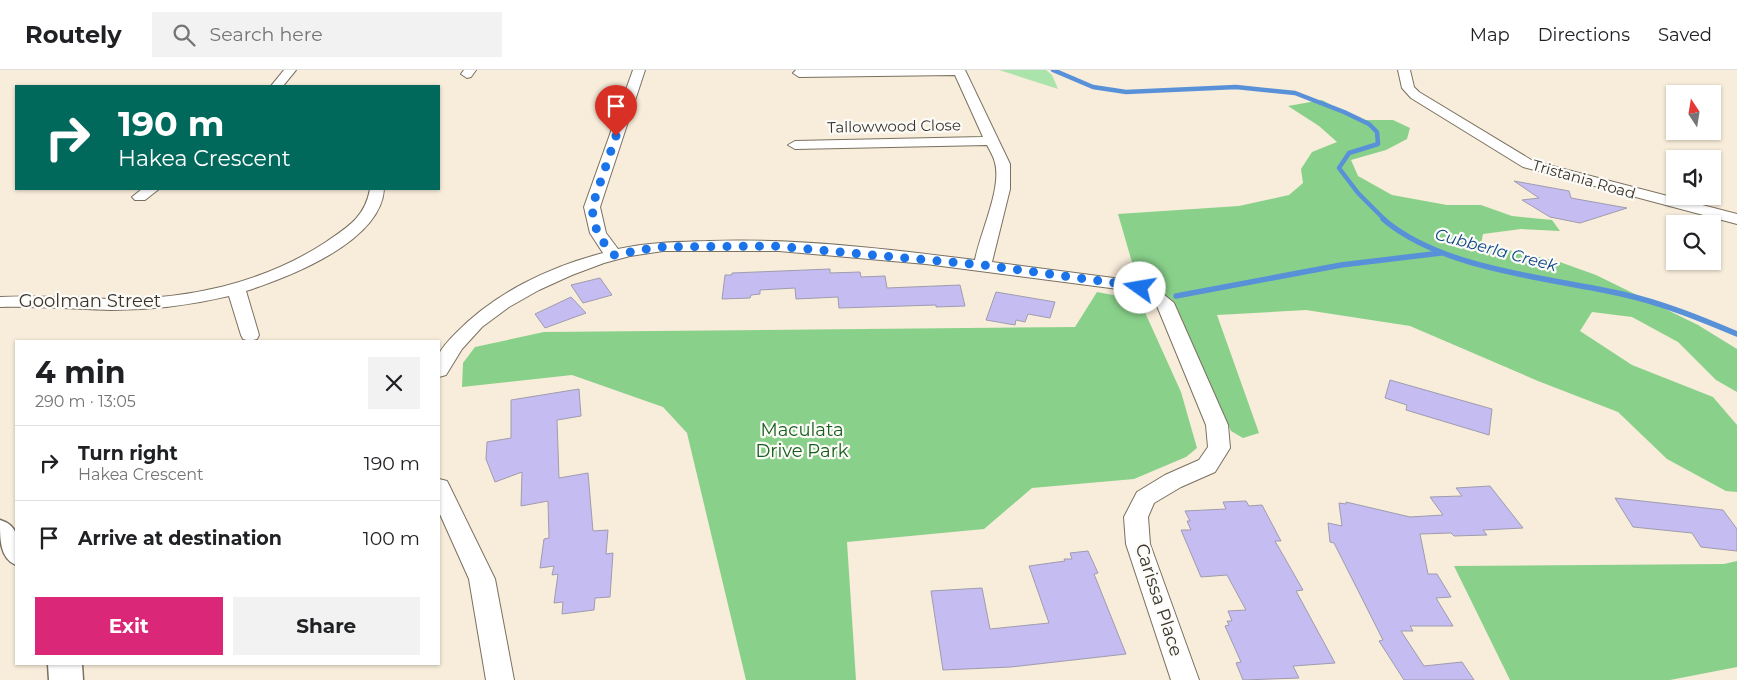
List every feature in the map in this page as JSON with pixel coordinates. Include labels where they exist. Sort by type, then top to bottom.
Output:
[{"type":"street","points":[[278,85],[290,70]]},
{"type":"street","points":[[614,255],[600,238],[594,223],[592,207],[639,70]]},
{"type":"street","points":[[440,368],[445,356],[476,323],[514,295],[561,273],[614,255],[658,247],[774,246],[983,265],[984,247],[1005,179],[1004,164],[959,70],[799,72]]},
{"type":"street","name":"Tristania Road","points":[[1404,70],[1408,88],[1415,96],[1528,164],[1737,219]]},
{"type":"street","name":"Tallowwood Close","points":[[795,145],[993,141]]},
{"type":"street","name":"Goolman Street","points":[[0,302],[157,303],[193,298],[236,288],[301,264],[328,249],[355,228],[372,211],[376,202],[377,190]]},
{"type":"street","name":"Carissa Place","points":[[983,265],[1130,285],[1150,292],[1165,303],[1217,425],[1219,448],[1207,466],[1173,481],[1145,498],[1136,517],[1138,544],[1185,680]]},
{"type":"street","points":[[236,288],[250,335]]},
{"type":"street","points":[[440,489],[482,579],[500,680]]},
{"type":"street","points":[[0,531],[15,552]]},
{"type":"street","points":[[66,665],[66,680]]},
{"type":"green space","points":[[999,70],[1046,70],[1052,75],[1058,89]]},
{"type":"green space","points":[[1322,100],[1359,120],[1393,120],[1410,128],[1407,139],[1386,150],[1351,160],[1358,176],[1392,195],[1447,205],[1481,205],[1512,216],[1552,220],[1560,231],[1521,229],[1483,234],[1481,244],[1557,261],[1596,275],[1698,325],[1737,349],[1737,392],[1716,380],[1678,342],[1632,317],[1592,312],[1580,331],[1632,365],[1713,397],[1737,425],[1737,492],[1726,491],[1667,459],[1618,412],[1538,381],[1410,326],[1306,310],[1217,315],[1259,433],[1243,438],[1231,431],[1174,302],[1136,276],[1118,214],[1239,206],[1289,195],[1303,183],[1301,169],[1312,152],[1337,142],[1319,126],[1288,106]]},
{"type":"green space","name":"Maculata Drive Park","points":[[1097,292],[1134,299],[1143,308],[1181,392],[1197,448],[1186,457],[1134,479],[1032,488],[984,529],[847,542],[856,680],[746,680],[687,433],[663,407],[572,375],[462,387],[463,363],[475,347],[544,332],[1075,327]]},
{"type":"green space","points":[[1737,561],[1737,667],[1670,680],[1510,680],[1454,566],[1724,564]]},
{"type":"building","points":[[1514,181],[1569,191],[1571,198],[1627,208],[1580,223],[1550,217],[1522,200],[1539,198]]},
{"type":"building","points":[[830,269],[830,273],[860,272],[861,277],[885,276],[887,288],[960,285],[965,306],[839,308],[838,297],[796,299],[795,288],[760,290],[760,294],[751,295],[750,298],[722,299],[725,275],[732,275],[732,273]]},
{"type":"building","points":[[600,278],[612,295],[583,303],[571,285]]},
{"type":"building","points":[[996,292],[1055,302],[1050,318],[1028,314],[1025,322],[1016,320],[1015,325],[986,320]]},
{"type":"building","points":[[571,297],[586,313],[545,328],[535,314]]},
{"type":"building","points":[[1390,380],[1492,409],[1489,435],[1406,410],[1407,405],[1385,398]]},
{"type":"building","points":[[579,389],[581,416],[557,420],[559,478],[588,473],[593,531],[608,530],[606,554],[613,553],[610,597],[595,598],[594,610],[562,614],[563,602],[554,603],[558,574],[552,575],[554,566],[540,568],[544,539],[549,538],[548,501],[521,506],[522,472],[495,482],[486,459],[487,442],[511,438],[511,400]]},
{"type":"building","points":[[1490,486],[1523,528],[1483,530],[1487,535],[1420,534],[1428,574],[1437,574],[1451,597],[1436,598],[1453,626],[1410,626],[1413,631],[1401,631],[1424,666],[1462,662],[1474,680],[1404,680],[1379,641],[1383,640],[1334,543],[1330,542],[1328,523],[1342,526],[1339,503],[1346,504],[1346,502],[1410,517],[1443,515],[1430,497],[1462,496],[1456,488]]},
{"type":"building","points":[[1615,498],[1723,510],[1737,529],[1737,551],[1701,547],[1692,533],[1633,527]]},
{"type":"building","points":[[1246,501],[1249,506],[1262,505],[1281,541],[1275,541],[1303,590],[1296,591],[1335,663],[1293,666],[1299,678],[1243,680],[1236,663],[1241,662],[1225,626],[1229,625],[1227,621],[1232,621],[1228,611],[1246,610],[1227,575],[1201,577],[1181,530],[1191,530],[1187,521],[1190,521],[1185,511],[1226,509],[1223,502]]},
{"type":"building","points":[[1088,551],[1098,573],[1094,574],[1126,654],[1011,667],[943,670],[931,591],[982,588],[990,629],[1049,623],[1029,566],[1065,561],[1064,559],[1072,559],[1070,553]]},
{"type":"waterway","name":"Cubberla Creek","points":[[1053,70],[1093,87],[1126,92],[1236,87],[1295,93],[1344,112],[1369,124],[1377,132],[1378,144],[1349,153],[1339,168],[1358,193],[1385,220]]},
{"type":"waterway","name":"Cubberla Creek","points":[[1383,219],[1407,236],[1435,250],[1465,261],[1652,302],[1737,334]]},
{"type":"waterway","points":[[1176,296],[1341,265],[1441,253]]},
{"type":"route","points":[[616,136],[592,207],[594,223],[600,238],[614,255],[658,247],[714,245],[829,249],[983,265],[1130,285],[1140,288]]}]
